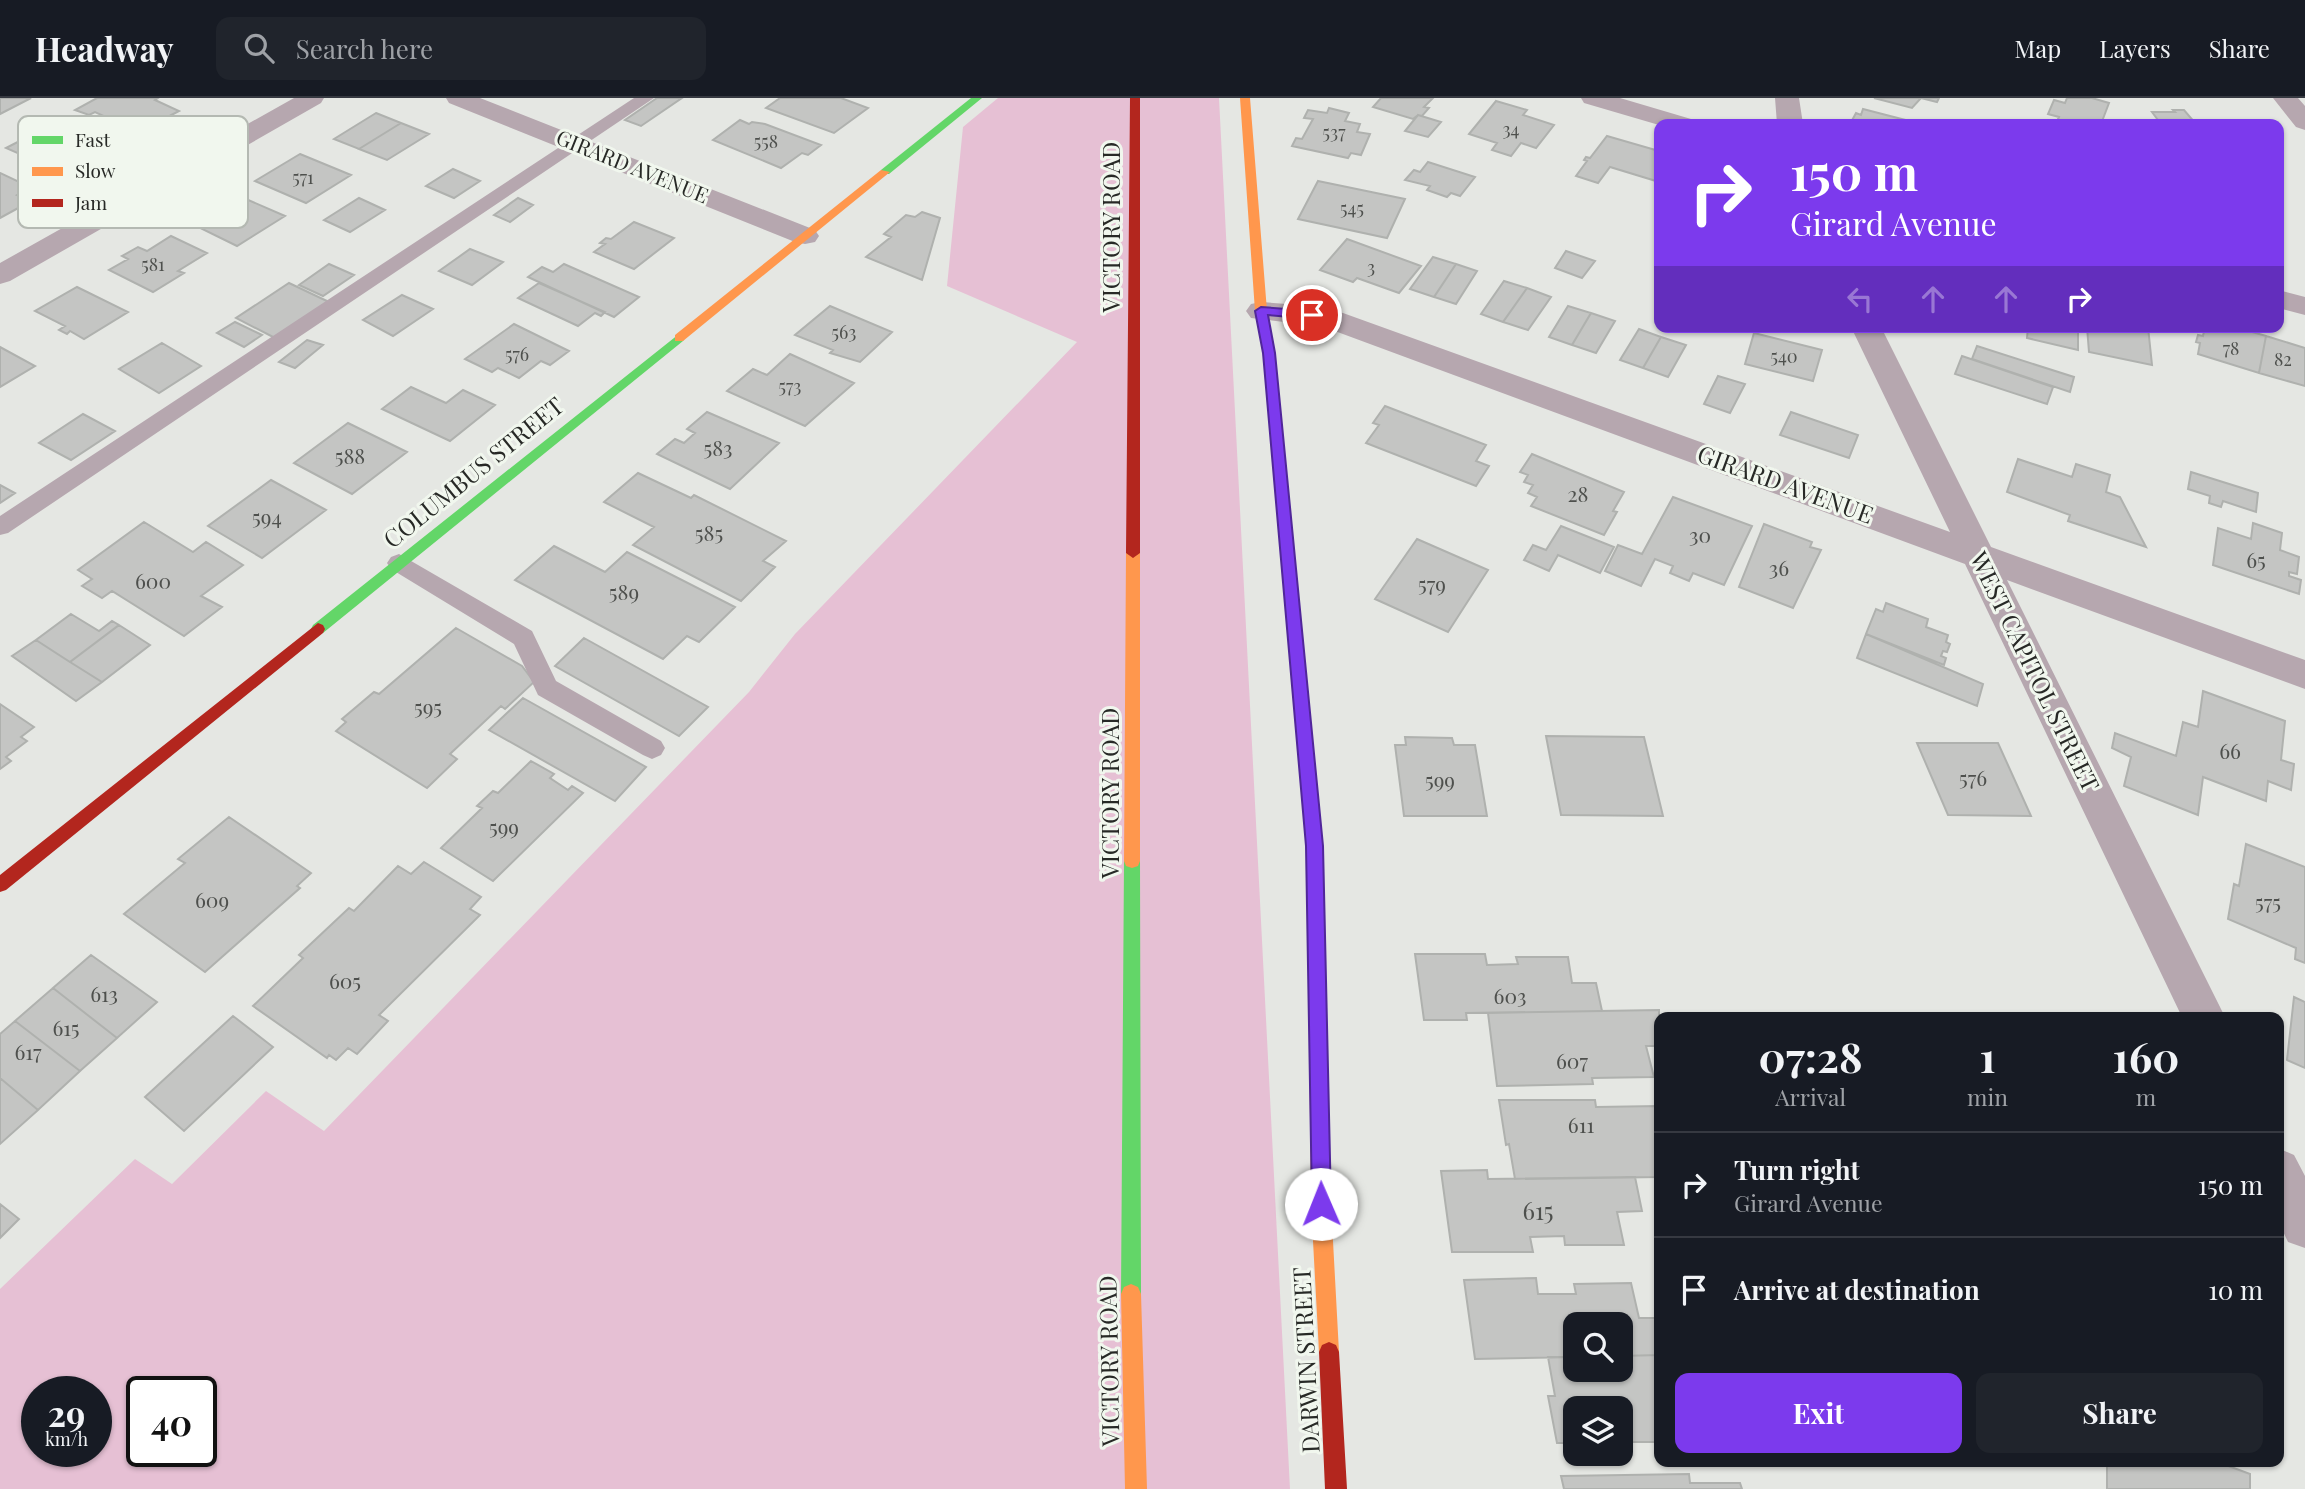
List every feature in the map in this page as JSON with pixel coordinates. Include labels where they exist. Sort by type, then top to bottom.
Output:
[{"type":"street","points":[[248,134],[312,98]]},
{"type":"street","name":"GIRARD AVENUE","points":[[458,98],[805,236]]},
{"type":"street","name":"COLUMBUS STREET","points":[[0,885],[977,98]]},
{"type":"street","name":"VICTORY ROAD","points":[[1135,98],[1131,1288],[1136,1489]]},
{"type":"street","name":"DARWIN STREET","points":[[1245,98],[1261,311],[1269,353],[1315,846],[1321,1204],[1336,1489]]},
{"type":"street","points":[[1593,98],[1665,119]]},
{"type":"street","points":[[1787,98],[1789,119]]},
{"type":"street","points":[[2284,98],[2305,122]]},
{"type":"street","points":[[0,275],[83,228]]},
{"type":"street","points":[[2284,301],[2305,306]]},
{"type":"street","name":"GIRARD AVENUE","points":[[1261,311],[1312,315],[1333,320],[2305,675]]},
{"type":"street","name":"WEST CAPITOL STREET","points":[[1869,333],[2202,1012]]},
{"type":"street","points":[[2284,1183],[2305,1225]]},
{"type":"lane","points":[[0,527],[645,98]]},
{"type":"lane","points":[[399,563],[523,638],[547,688],[652,748]]},
{"type":"shaded area","points":[[998,98],[1219,98],[1290,1489],[0,1489],[0,1289],[135,1159],[172,1184],[266,1091],[324,1131],[749,692],[795,634],[1077,342],[947,286],[963,127]]},
{"type":"building","points":[[0,98],[31,98],[0,114]]},
{"type":"building","points":[[97,98],[158,98],[155,100],[179,111],[170,116],[104,116],[95,112],[89,115],[75,110]]},
{"type":"building","points":[[657,98],[682,98],[641,126],[625,120]]},
{"type":"building","points":[[780,98],[841,98],[868,108],[834,133],[766,108]]},
{"type":"building","points":[[1381,98],[1433,98],[1424,107],[1429,108],[1422,116],[1418,115],[1413,119],[1373,107]]},
{"type":"building","points":[[1874,98],[1921,98],[1912,108]]},
{"type":"building","points":[[1921,98],[1939,98],[1937,102]]},
{"type":"building","points":[[2067,98],[2092,98],[2109,103],[2103,119],[2058,119],[2059,117],[2048,114],[2054,100],[2065,103]]},
{"type":"building","points":[[1496,101],[1527,110],[1523,115],[1554,125],[1536,148],[1521,143],[1511,156],[1492,150],[1497,143],[1469,134]]},
{"type":"building","points":[[1329,108],[1349,113],[1345,121],[1360,124],[1357,132],[1370,134],[1361,155],[1351,153],[1348,158],[1292,146],[1296,138],[1302,139],[1313,119],[1304,118],[1308,110],[1327,113]]},
{"type":"building","points":[[1863,109],[1902,119],[1853,119],[1856,113],[1861,115]]},
{"type":"building","points":[[2173,110],[2184,110],[2192,119],[2157,119],[2152,112],[2175,112]]},
{"type":"building","points":[[376,113],[401,123],[359,149],[334,139]]},
{"type":"building","points":[[1418,115],[1441,122],[1428,137],[1405,131]]},
{"type":"building","points":[[740,120],[749,124],[765,124],[821,145],[808,155],[802,153],[781,168],[713,140]]},
{"type":"building","points":[[401,123],[429,134],[387,160],[359,149]]},
{"type":"building","points":[[1607,136],[1654,150],[1654,180],[1610,167],[1598,183],[1576,176],[1587,161],[1584,160],[1586,157],[1590,158]]},
{"type":"building","points":[[18,142],[18,153],[6,148]]},
{"type":"building","points":[[300,154],[351,175],[306,203],[255,181]]},
{"type":"building","points":[[1428,162],[1475,177],[1460,196],[1451,193],[1447,197],[1427,190],[1430,186],[1405,180],[1414,170],[1420,172]]},
{"type":"building","points":[[453,169],[480,181],[454,198],[426,186]]},
{"type":"building","points":[[0,173],[18,181],[18,208],[0,218]]},
{"type":"building","points":[[1318,181],[1405,199],[1387,238],[1298,219]]},
{"type":"building","points":[[359,198],[385,210],[350,232],[324,220]]},
{"type":"building","points":[[518,198],[533,205],[510,222],[494,215]]},
{"type":"building","points":[[248,200],[285,216],[237,246],[200,228],[248,228]]},
{"type":"building","points":[[922,212],[940,218],[922,280],[866,257],[891,237],[884,234],[906,215],[915,217]]},
{"type":"building","points":[[634,222],[674,238],[634,269],[594,252],[605,244],[600,243],[606,238],[611,239]]},
{"type":"building","points":[[171,236],[207,253],[178,271],[184,273],[153,292],[109,270],[128,259],[122,256],[138,247],[147,251]]},
{"type":"building","points":[[1347,239],[1421,266],[1399,293],[1357,278],[1353,282],[1320,270]]},
{"type":"building","points":[[470,249],[503,262],[472,285],[439,271]]},
{"type":"building","points":[[1566,251],[1595,261],[1582,278],[1555,268]]},
{"type":"building","points":[[1433,257],[1456,264],[1434,297],[1410,289]]},
{"type":"building","points":[[329,264],[354,275],[323,296],[299,285]]},
{"type":"building","points":[[564,264],[639,297],[614,317],[528,277],[542,267],[553,272]]},
{"type":"building","points":[[1456,264],[1477,271],[1456,304],[1434,297]]},
{"type":"building","points":[[1504,281],[1527,288],[1503,322],[1481,314]]},
{"type":"building","points":[[289,283],[329,302],[275,338],[236,318]]},
{"type":"building","points":[[539,283],[605,312],[601,316],[595,313],[578,326],[518,298]]},
{"type":"building","points":[[77,287],[128,312],[84,339],[70,331],[67,334],[59,330],[65,326],[35,311]]},
{"type":"building","points":[[1527,288],[1551,297],[1528,330],[1503,322]]},
{"type":"building","points":[[402,295],[433,309],[393,336],[363,320]]},
{"type":"building","points":[[830,306],[892,332],[860,362],[830,353],[833,350],[795,335]]},
{"type":"building","points":[[1568,306],[1591,313],[1572,345],[1549,337]]},
{"type":"building","points":[[1591,313],[1615,321],[1596,353],[1572,345]]},
{"type":"building","points":[[235,322],[262,335],[244,347],[217,333]]},
{"type":"building","points":[[514,324],[569,351],[550,365],[541,361],[519,378],[498,368],[492,372],[465,359]]},
{"type":"building","points":[[1639,329],[1661,337],[1643,368],[1620,360]]},
{"type":"building","points":[[1754,333],[1822,350],[1813,381],[1745,364]]},
{"type":"building","points":[[2027,333],[2078,333],[2078,350],[2027,338]]},
{"type":"building","points":[[2087,333],[2149,333],[2152,365],[2089,352]]},
{"type":"building","points":[[2204,333],[2256,333],[2266,336],[2259,373],[2198,354],[2200,343],[2196,342],[2198,335],[2203,336]]},
{"type":"building","points":[[2266,336],[2305,348],[2305,386],[2259,373]]},
{"type":"building","points":[[1661,337],[1686,345],[1668,377],[1643,368]]},
{"type":"building","points":[[307,340],[323,345],[295,368],[279,362]]},
{"type":"building","points":[[162,343],[201,366],[159,393],[119,369]]},
{"type":"building","points":[[1977,346],[2074,377],[2070,392],[1972,359]]},
{"type":"building","points":[[0,347],[35,366],[0,387]]},
{"type":"building","points":[[790,354],[854,383],[805,426],[727,391],[753,369],[767,375]]},
{"type":"building","points":[[1962,356],[2053,387],[2047,404],[1955,374]]},
{"type":"building","points":[[1718,376],[1745,384],[1730,413],[1704,404]]},
{"type":"building","points":[[411,387],[446,403],[463,390],[495,405],[450,441],[382,409]]},
{"type":"building","points":[[1385,406],[1486,445],[1476,461],[1489,466],[1476,486],[1366,443],[1379,425],[1373,423]]},
{"type":"building","points":[[707,412],[779,443],[730,489],[657,454],[675,439],[684,443],[695,433],[687,429]]},
{"type":"building","points":[[1791,412],[1858,435],[1849,458],[1780,435]]},
{"type":"building","points":[[83,414],[115,431],[71,460],[39,443]]},
{"type":"building","points":[[348,423],[407,452],[352,494],[294,463]]},
{"type":"building","points":[[1532,454],[1624,492],[1604,535],[1531,506],[1537,497],[1528,493],[1533,485],[1524,482],[1528,475],[1520,472]]},
{"type":"building","points":[[2018,459],[2072,477],[2076,464],[2110,475],[2106,492],[2120,497],[2146,547],[2068,521],[2070,515],[2007,492]]},
{"type":"building","points":[[2191,472],[2258,493],[2256,512],[2223,501],[2221,507],[2209,503],[2210,496],[2188,489]]},
{"type":"building","points":[[638,473],[691,498],[694,495],[786,541],[763,561],[775,567],[741,601],[633,545],[654,527],[604,502]]},
{"type":"building","points":[[271,480],[326,510],[262,558],[208,526]]},
{"type":"building","points":[[0,485],[15,493],[0,503]]},
{"type":"building","points":[[1673,497],[1752,526],[1724,585],[1693,573],[1689,581],[1670,573],[1673,566],[1655,559],[1641,586],[1605,571],[1618,545],[1642,554]]},
{"type":"building","points":[[144,522],[193,552],[206,542],[243,565],[201,596],[222,607],[184,636],[112,591],[102,598],[82,586],[92,579],[78,570]]},
{"type":"building","points":[[2253,523],[2282,533],[2280,550],[2299,557],[2297,574],[2289,572],[2289,576],[2301,580],[2299,594],[2213,565],[2218,528],[2251,539]]},
{"type":"building","points":[[1764,524],[1812,542],[1810,547],[1821,550],[1793,608],[1739,587]]},
{"type":"building","points":[[1561,526],[1614,547],[1600,573],[1558,555],[1549,571],[1524,560],[1533,545],[1546,550]]},
{"type":"building","points":[[1417,539],[1488,570],[1448,632],[1375,599]]},
{"type":"building","points":[[554,546],[605,572],[627,552],[735,607],[699,642],[687,636],[663,659],[515,580]]},
{"type":"building","points":[[1886,603],[1928,619],[1926,627],[1948,635],[1946,642],[1950,644],[1947,652],[1943,651],[1941,656],[1946,658],[1944,665],[1866,634],[1876,609],[1883,612]]},
{"type":"building","points":[[71,614],[99,631],[112,621],[119,625],[70,662],[36,640]]},
{"type":"building","points":[[119,625],[150,645],[102,682],[70,662]]},
{"type":"building","points":[[456,628],[522,666],[534,682],[505,709],[501,706],[450,754],[457,759],[427,788],[336,731],[346,722],[342,719],[374,692],[379,694]]},
{"type":"building","points":[[1866,634],[1983,684],[1977,706],[1857,658]]},
{"type":"building","points":[[584,638],[708,707],[679,736],[555,666]]},
{"type":"building","points":[[36,640],[102,682],[76,701],[12,656]]},
{"type":"building","points":[[2203,691],[2285,721],[2281,760],[2294,764],[2291,790],[2268,781],[2266,801],[2203,777],[2198,815],[2124,786],[2131,757],[2112,748],[2115,733],[2176,756],[2183,722],[2198,727]]},
{"type":"building","points":[[523,698],[646,767],[615,801],[489,730]]},
{"type":"building","points":[[0,704],[34,727],[21,737],[27,741],[6,757],[11,761],[0,769]]},
{"type":"building","points":[[1546,736],[1644,737],[1663,816],[1561,815]]},
{"type":"building","points":[[1405,737],[1452,738],[1454,745],[1475,745],[1487,816],[1404,816],[1395,745],[1406,745]]},
{"type":"building","points":[[1917,743],[1998,743],[2031,816],[1948,815]]},
{"type":"building","points":[[531,761],[554,774],[550,778],[568,790],[572,786],[583,793],[493,881],[441,848],[482,808],[477,806],[493,791],[498,793]]},
{"type":"building","points":[[229,817],[311,873],[297,886],[300,888],[205,972],[124,914],[185,863],[178,859]]},
{"type":"building","points":[[2246,844],[2305,867],[2305,963],[2295,959],[2296,948],[2228,919],[2234,884],[2239,886]]},
{"type":"building","points":[[424,862],[481,897],[470,909],[480,915],[379,1015],[388,1021],[357,1054],[348,1048],[336,1060],[329,1055],[327,1058],[253,1006],[303,958],[299,955],[349,908],[354,911],[398,866],[411,874]]},
{"type":"building","points":[[1415,954],[1485,954],[1487,965],[1518,964],[1516,957],[1568,957],[1572,983],[1596,983],[1602,1011],[1466,1013],[1467,1020],[1424,1020]]},
{"type":"building","points":[[91,955],[157,1002],[117,1038],[53,988]]},
{"type":"building","points":[[53,988],[117,1038],[80,1071],[15,1021]]},
{"type":"building","points":[[2294,997],[2305,1002],[2305,1068],[2287,1060]]},
{"type":"building","points":[[1659,1010],[1654,1012],[1654,1046],[1646,1046],[1654,1077],[1592,1078],[1593,1084],[1497,1086],[1488,1013]]},
{"type":"building","points":[[233,1016],[273,1047],[184,1131],[145,1097]]},
{"type":"building","points":[[15,1021],[80,1071],[38,1110],[0,1078],[0,1034]]},
{"type":"building","points":[[0,1078],[38,1110],[0,1144]]},
{"type":"building","points":[[1499,1100],[1595,1100],[1596,1107],[1654,1106],[1654,1177],[1515,1179],[1509,1144],[1506,1145]]},
{"type":"building","points":[[1487,1170],[1488,1179],[1635,1177],[1642,1211],[1617,1212],[1624,1245],[1565,1245],[1564,1236],[1530,1237],[1533,1252],[1452,1252],[1441,1171]]},
{"type":"building","points":[[0,1204],[19,1219],[0,1238]]},
{"type":"building","points":[[1536,1278],[1538,1294],[1576,1294],[1574,1284],[1631,1283],[1639,1318],[1654,1318],[1654,1355],[1633,1356],[1633,1312],[1563,1312],[1563,1357],[1475,1359],[1464,1280]]},
{"type":"building","points":[[1654,1355],[1654,1442],[1633,1442],[1633,1396],[1563,1396],[1563,1443],[1557,1443],[1548,1396],[1555,1396],[1548,1357],[1563,1357],[1563,1382],[1633,1382],[1633,1356]]},
{"type":"building","points":[[2107,1467],[2231,1467],[2250,1474],[2250,1489],[2107,1489]]},
{"type":"building","points":[[1689,1474],[1690,1483],[1740,1483],[1742,1489],[1564,1489],[1561,1476]]},
{"type":"traffic: fast","points":[[885,172],[977,98]]},
{"type":"traffic: fast","points":[[318,629],[679,338]]},
{"type":"traffic: fast","points":[[1131,1294],[1132,861]]},
{"type":"traffic: slow","points":[[1245,98],[1261,311],[1274,403]]},
{"type":"traffic: slow","points":[[679,338],[885,172]]},
{"type":"traffic: slow","points":[[1132,861],[1133,553]]},
{"type":"traffic: slow","points":[[1315,859],[1321,1204],[1329,1352]]},
{"type":"traffic: slow","points":[[1131,1294],[1136,1489]]},
{"type":"traffic: jam","points":[[1133,553],[1135,98]]},
{"type":"traffic: jam","points":[[1274,403],[1315,859]]},
{"type":"traffic: jam","points":[[0,885],[318,629]]},
{"type":"traffic: jam","points":[[1329,1352],[1336,1489]]},
{"type":"route","points":[[1312,315],[1261,311],[1269,353],[1315,846],[1321,1204]]}]
